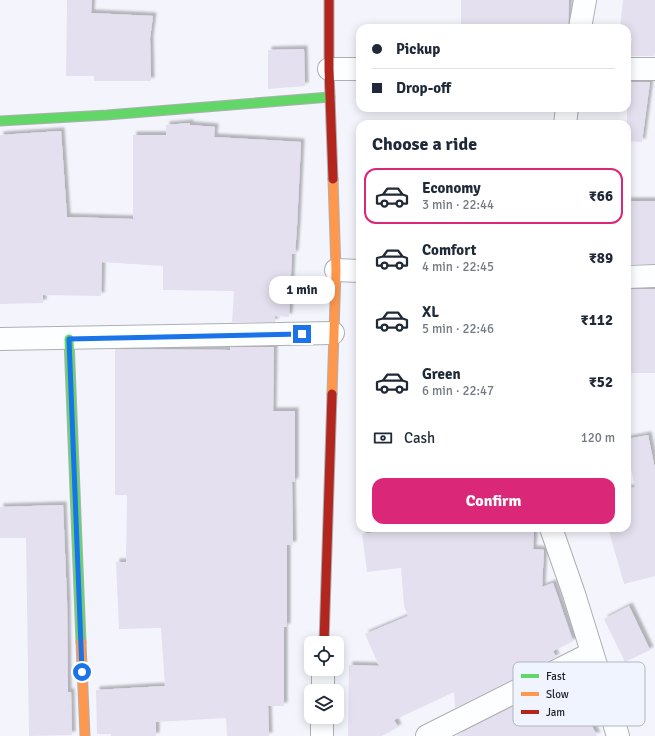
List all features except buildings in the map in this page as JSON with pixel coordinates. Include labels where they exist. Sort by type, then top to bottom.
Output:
[{"type":"street","points":[[324,636],[336,270],[329,69],[330,0]]},
{"type":"street","points":[[581,24],[585,0]]},
{"type":"street","points":[[329,69],[356,69]]},
{"type":"street","points":[[631,69],[655,69]]},
{"type":"street","points":[[0,121],[107,115],[330,97]]},
{"type":"street","points":[[336,270],[356,271]]},
{"type":"street","points":[[631,276],[655,276]]},
{"type":"street","points":[[0,340],[333,333]]},
{"type":"street","points":[[69,339],[85,736]]},
{"type":"street","points":[[552,532],[595,662]]},
{"type":"street","points":[[574,662],[592,653]]},
{"type":"street","points":[[427,736],[513,693]]},
{"type":"street","points":[[322,724],[322,736]]},
{"type":"street","points":[[615,726],[618,736]]},
{"type":"traffic: fast","points":[[0,121],[107,115],[330,97]]},
{"type":"traffic: fast","points":[[69,339],[81,642]]},
{"type":"traffic: slow","points":[[332,394],[336,270],[333,179]]},
{"type":"traffic: slow","points":[[81,642],[85,736]]},
{"type":"traffic: jam","points":[[329,0],[329,69],[333,179]]},
{"type":"traffic: jam","points":[[324,636],[332,394]]},
{"type":"route","points":[[82,672],[69,339],[302,334]]}]
